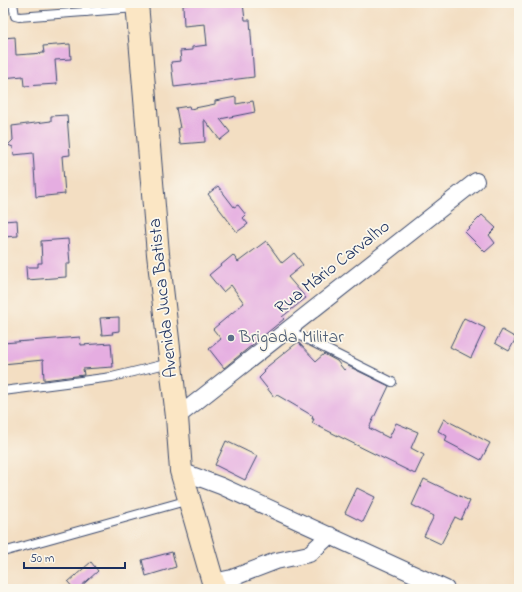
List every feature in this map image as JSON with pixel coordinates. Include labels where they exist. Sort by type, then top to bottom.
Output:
[{"type":"main road","name":"Avenida Juca Batista","points":[[138,6],[158,254],[177,417],[181,471],[214,586]]},
{"type":"street","name":"Rua Mário Carvalho","points":[[177,417],[476,181]]},
{"type":"street","points":[[181,471],[221,486],[446,589]]},
{"type":"street","points":[[214,586],[276,561],[309,554],[330,535]]},
{"type":"lane","points":[[13,3],[14,16],[19,17],[138,6]]},
{"type":"lane","points":[[86,3],[86,12]]},
{"type":"lane","points":[[288,330],[392,382]]},
{"type":"lane","points":[[3,391],[112,377],[171,363]]},
{"type":"lane","points":[[3,552],[189,500]]},
{"type":"building","points":[[243,3],[245,20],[250,20],[254,77],[174,87],[171,62],[181,61],[180,51],[192,50],[192,47],[207,45],[205,24],[184,26],[183,5]]},
{"type":"building","points":[[15,37],[16,55],[44,53],[43,46],[70,44],[71,59],[55,60],[57,84],[24,86],[23,76],[3,78],[3,38]]},
{"type":"building","points":[[236,97],[236,104],[253,101],[255,112],[220,119],[230,132],[220,140],[204,119],[205,142],[180,144],[178,128],[180,128],[176,108],[189,106],[190,109],[215,104],[215,101]]},
{"type":"building","points":[[67,115],[70,155],[62,156],[65,194],[36,197],[33,153],[14,155],[13,147],[8,145],[13,140],[12,126],[51,121],[51,116]]},
{"type":"building","points":[[218,186],[234,207],[238,205],[246,215],[243,218],[248,224],[237,232],[208,194]]},
{"type":"building","points":[[482,215],[496,228],[489,235],[495,243],[485,252],[465,232]]},
{"type":"building","points":[[17,220],[18,236],[3,237],[3,221]]},
{"type":"building","points":[[68,239],[70,264],[66,264],[66,277],[27,280],[26,267],[38,267],[38,263],[42,263],[41,241]]},
{"type":"building","points":[[266,241],[282,263],[294,253],[303,265],[288,277],[306,298],[282,317],[284,319],[224,368],[209,349],[221,339],[213,329],[244,303],[231,285],[223,292],[209,275],[233,255],[238,262]]},
{"type":"building","points":[[119,317],[119,331],[112,332],[113,334],[102,335],[100,318]]},
{"type":"building","points":[[464,318],[485,328],[471,358],[450,347]]},
{"type":"building","points":[[502,330],[516,338],[509,351],[495,343]]},
{"type":"building","points":[[80,337],[81,345],[111,343],[113,367],[83,369],[84,375],[44,380],[43,360],[3,364],[3,343]]},
{"type":"building","points":[[298,342],[316,361],[324,354],[337,361],[344,370],[348,366],[389,386],[369,428],[389,438],[396,423],[418,432],[411,448],[424,455],[415,474],[312,423],[314,419],[312,419],[313,416],[277,395],[274,397],[259,378],[265,372],[263,370]]},
{"type":"building","points":[[444,419],[490,443],[481,460],[445,441],[447,436],[438,431]]},
{"type":"building","points":[[226,441],[257,456],[245,480],[215,465]]},
{"type":"building","points":[[424,479],[470,501],[461,520],[455,517],[441,544],[424,536],[434,516],[412,505]]},
{"type":"building","points":[[357,488],[375,497],[363,522],[345,513]]},
{"type":"building","points":[[172,552],[176,567],[146,576],[142,560]]},
{"type":"building","points":[[91,562],[98,571],[78,589],[74,589],[68,582]]},
{"type":"place","name":"Brigada Militar","points":[[231,338]]}]
